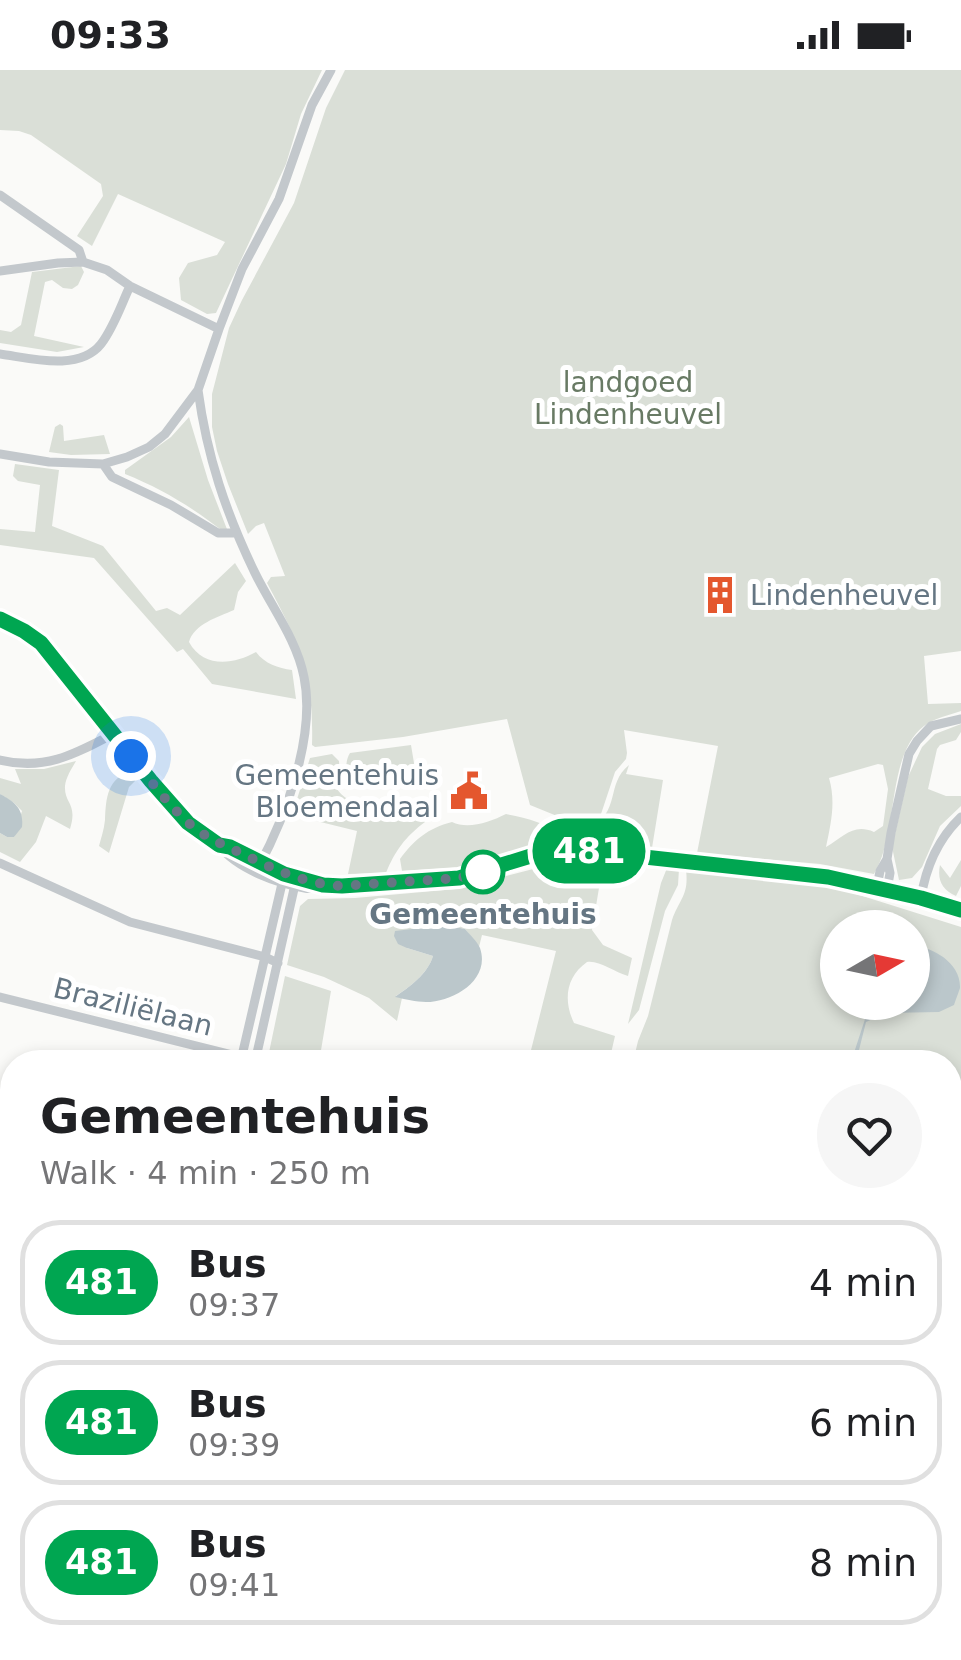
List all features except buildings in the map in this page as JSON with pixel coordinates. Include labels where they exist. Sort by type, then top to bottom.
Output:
[{"type":"street","points":[[0,454],[49,462],[102,464],[128,457],[166,434],[198,390],[242,269],[279,198],[312,105],[331,70]]},
{"type":"street","points":[[0,195],[78,250],[83,262]]},
{"type":"street","points":[[0,271],[83,262],[107,270],[130,286],[218,330]]},
{"type":"street","points":[[0,354],[54,360],[83,358],[101,343],[130,286]]},
{"type":"street","points":[[198,390],[204,434],[236,533],[295,648],[304,676],[302,751],[286,809],[258,867]]},
{"type":"street","points":[[102,464],[112,477],[218,533],[236,533]]},
{"type":"street","points":[[0,619],[41,643],[188,823],[226,854],[289,879],[323,885],[459,878],[534,855],[580,850],[810,875],[961,910]]},
{"type":"street","points":[[882,889],[880,871],[887,859],[909,754],[932,726],[961,719]]},
{"type":"street","points":[[0,760],[35,764],[70,757],[114,734]]},
{"type":"street","points":[[921,898],[937,846],[961,816]]},
{"type":"street","points":[[0,863],[130,922],[278,963]]},
{"type":"street","points":[[243,1050],[265,957],[289,879]]},
{"type":"street","points":[[258,1050],[278,963],[289,879]]},
{"type":"street","name":"Braziliëlaan","points":[[0,997],[203,1050]]},
{"type":"green space","points":[[0,70],[322,70],[301,114],[286,164],[216,313],[207,314],[181,300],[179,278],[188,263],[217,255],[225,242],[118,194],[92,246],[77,236],[103,196],[101,184],[31,135],[0,130]]},
{"type":"green space","name":"landgoed Lindenheuvel","points":[[345,70],[961,70],[961,651],[924,656],[928,704],[961,703],[961,711],[928,723],[912,739],[898,775],[887,838],[874,874],[820,864],[697,853],[718,746],[624,730],[626,759],[615,772],[601,814],[576,828],[530,805],[507,719],[403,737],[312,745],[303,660],[267,583],[271,577],[285,576],[264,523],[248,534],[217,451],[212,394],[229,328],[294,203],[326,108]],"holes":[[[883,765],[888,789],[883,826],[874,832],[854,830],[826,847],[832,804],[829,778]]]},
{"type":"green space","points":[[81,266],[84,272],[72,289],[52,280],[45,282],[34,336],[84,347],[57,352],[0,343],[0,330],[11,332],[21,325],[32,272]]},
{"type":"green space","points":[[189,417],[230,537],[180,502],[125,474]]},
{"type":"green space","points":[[60,424],[64,441],[104,435],[110,454],[49,452],[55,427]]},
{"type":"green space","points":[[15,464],[59,470],[52,526],[103,546],[156,611],[167,608],[180,615],[235,563],[246,581],[238,592],[234,610],[201,626],[189,642],[210,660],[238,660],[256,652],[272,665],[292,670],[296,699],[212,684],[183,649],[177,652],[94,558],[0,545],[0,529],[35,532],[40,485],[18,481],[13,476]]},
{"type":"green space","points":[[961,724],[956,740],[937,749],[928,789],[946,796],[961,796],[961,806],[940,826],[922,867],[912,878],[899,880],[892,847],[908,777],[922,747],[935,734]]},
{"type":"green space","points":[[411,745],[415,769],[361,778],[361,785],[349,776],[346,767],[350,753]]},
{"type":"green space","points":[[332,754],[339,761],[340,777],[332,780],[342,795],[351,800],[368,803],[374,811],[420,800],[425,822],[401,845],[386,873],[348,874],[357,831],[292,815],[310,758]]},
{"type":"green space","points":[[76,761],[65,786],[72,809],[70,829],[46,816],[36,842],[20,862],[0,852],[0,833],[14,837],[22,811],[0,794],[0,778],[21,784],[15,769],[44,769]]},
{"type":"green space","points":[[629,765],[626,774],[663,780],[652,848],[591,841],[587,833],[610,806],[617,781]]},
{"type":"green space","points":[[132,771],[135,781],[129,787],[109,853],[99,846],[107,797],[117,779]]},
{"type":"green space","points":[[506,814],[537,822],[565,837],[466,867],[402,871],[400,859],[429,831],[452,822],[472,825]]},
{"type":"green space","points":[[568,860],[600,861],[592,930],[603,945],[632,958],[628,976],[587,962],[571,982],[568,1006],[574,1023],[615,1036],[612,1050],[531,1050],[556,951],[482,935],[479,947],[465,929],[446,925],[407,948],[433,956],[423,973],[396,996],[402,998],[397,1021],[369,998],[287,965],[300,906],[308,899],[456,889]]},
{"type":"green space","points":[[961,860],[961,886],[956,896],[942,884],[940,865],[950,878]]},
{"type":"green space","points":[[667,868],[679,869],[678,885],[665,911],[639,1010],[628,1024],[661,883]]},
{"type":"green space","points":[[686,870],[837,888],[907,910],[820,910],[820,1020],[930,1020],[930,917],[961,927],[961,1050],[636,1050],[672,920],[685,891]]},
{"type":"green space","points":[[285,976],[331,991],[321,1050],[270,1050]]},
{"type":"shaded area","points":[[0,794],[14,803],[22,815],[22,827],[14,837],[0,833]]},
{"type":"shaded area","points":[[446,925],[465,929],[479,945],[482,960],[475,979],[458,993],[437,1001],[395,997],[422,974],[433,956],[398,944],[395,931]]},
{"type":"shaded area","points":[[930,950],[951,964],[959,979],[954,1005],[930,1012]]},
{"type":"shaded area","points":[[865,1020],[870,1020],[866,1022],[859,1050],[855,1050]]},
{"type":"bus line","name":"481","points":[[0,619],[41,643],[188,823],[219,845],[296,878],[342,886],[459,878],[534,855],[580,850],[828,877],[961,910]]},
{"type":"place","name":"Lindenheuvel","points":[[720,595]]},
{"type":"place","name":"Gemeentehuis Bloemendaal","points":[[469,791]]},
{"type":"place","name":"Gemeentehuis","points":[[483,872]]},
{"type":"route","points":[[131,756],[188,823],[219,845],[284,874],[342,886],[459,878],[483,872]]}]
